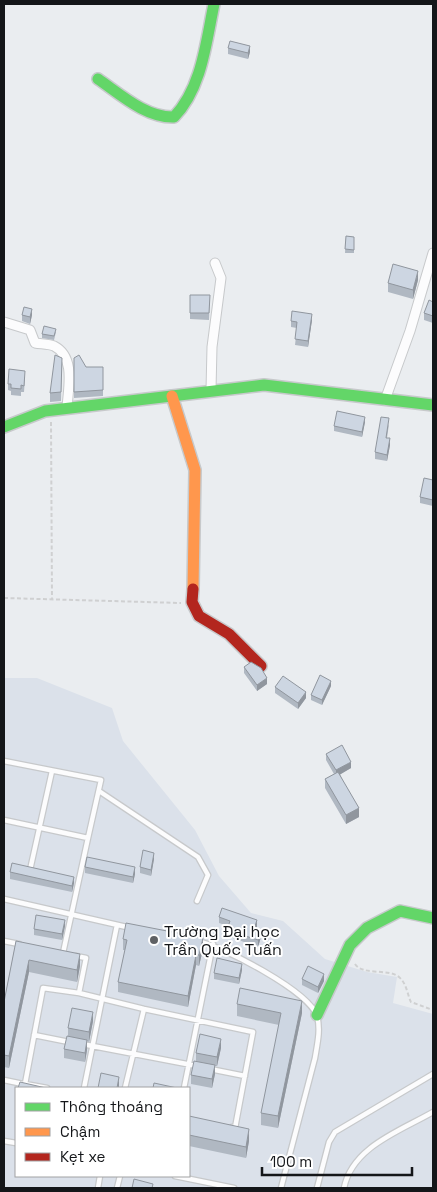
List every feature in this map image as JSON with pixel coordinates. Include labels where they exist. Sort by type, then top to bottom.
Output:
[{"type":"street","points":[[98,78],[139,105],[167,118],[174,117],[182,109],[191,93],[214,4]]},
{"type":"street","points":[[385,400],[410,331],[433,253]]},
{"type":"street","points":[[211,390],[212,347],[221,278],[215,263]]},
{"type":"street","points":[[4,322],[30,330],[35,343],[52,345],[62,353],[70,372],[67,408]]},
{"type":"street","points":[[4,427],[30,415],[51,410],[264,385],[433,405]]},
{"type":"street","points":[[172,396],[195,470],[193,529],[195,574],[192,604],[199,616],[228,634],[261,666]]},
{"type":"street","points":[[317,1015],[340,970],[350,945],[367,928],[400,911],[433,918]]},
{"type":"lane","points":[[4,761],[101,780],[62,953]]},
{"type":"lane","points":[[30,870],[52,771]]},
{"type":"lane","points":[[99,791],[198,857],[208,875],[197,901]]},
{"type":"lane","points":[[4,820],[88,838]]},
{"type":"lane","points":[[4,899],[136,929]]},
{"type":"lane","points":[[84,1087],[116,925]]},
{"type":"lane","points":[[194,940],[213,944],[269,973],[303,999],[317,1015],[318,1037],[315,1058],[281,1188]]},
{"type":"lane","points":[[4,941],[23,945]]},
{"type":"lane","points":[[184,1087],[213,944]]},
{"type":"lane","points":[[53,951],[86,958],[79,993]]},
{"type":"lane","points":[[25,1084],[43,988],[79,993],[102,1000],[253,1032],[235,1128],[226,1126]]},
{"type":"lane","points":[[125,1087],[144,1009]]},
{"type":"lane","points":[[34,1035],[245,1076]]},
{"type":"lane","points":[[317,1188],[328,1142],[335,1132],[433,1074]]},
{"type":"lane","points":[[4,1080],[42,1087]]},
{"type":"lane","points":[[344,1188],[346,1176],[364,1151],[433,1112]]},
{"type":"lane","points":[[180,1177],[234,1188]]},
{"type":"path","points":[[51,410],[52,600]]},
{"type":"path","points":[[4,598],[192,604]]},
{"type":"path","points":[[354,963],[361,968],[396,975],[406,987],[411,1002],[433,1010]]},
{"type":"shaded area","name":"Trường Đại học Trần Quốc Tuấn","points":[[4,678],[37,678],[112,708],[123,741],[195,830],[219,876],[251,913],[283,921],[325,959],[367,972],[397,977],[393,1003],[433,1014],[433,1188],[4,1188]]},
{"type":"building","points":[[230,41],[250,46],[248,53],[228,48]]},
{"type":"building","points":[[346,236],[354,237],[354,250],[345,249]]},
{"type":"building","points":[[393,264],[418,271],[413,290],[388,283]]},
{"type":"building","points":[[190,295],[210,295],[209,313],[190,313]]},
{"type":"building","points":[[429,300],[433,302],[433,316],[424,313]]},
{"type":"building","points":[[24,307],[32,309],[30,317],[22,315]]},
{"type":"building","points":[[292,311],[312,314],[308,341],[295,339],[297,322],[291,321]]},
{"type":"building","points":[[44,326],[56,329],[54,336],[42,334]]},
{"type":"building","points":[[55,355],[62,358],[61,392],[50,393]]},
{"type":"building","points":[[79,355],[86,367],[103,367],[103,390],[74,392],[74,358]]},
{"type":"building","points":[[9,369],[25,371],[24,386],[21,385],[21,389],[11,388],[11,384],[8,384]]},
{"type":"building","points":[[337,411],[365,417],[362,432],[334,426]]},
{"type":"building","points":[[381,417],[389,418],[386,438],[390,438],[387,455],[375,452]]},
{"type":"building","points":[[424,478],[433,480],[433,500],[420,497]]},
{"type":"building","points":[[251,662],[261,668],[267,678],[257,685],[244,667]]},
{"type":"building","points":[[320,675],[331,681],[322,700],[311,695]]},
{"type":"building","points":[[283,676],[306,692],[298,703],[275,687]]},
{"type":"building","points":[[342,745],[351,762],[336,770],[326,754]]},
{"type":"building","points":[[338,772],[359,808],[346,815],[325,779]]},
{"type":"building","points":[[143,850],[154,853],[151,870],[140,867]]},
{"type":"building","points":[[87,857],[135,867],[133,877],[85,867]]},
{"type":"building","points":[[12,863],[74,877],[72,886],[10,872]]},
{"type":"building","points":[[222,908],[257,920],[254,929],[261,931],[258,940],[227,930],[230,921],[219,917]]},
{"type":"building","points":[[36,915],[65,920],[62,934],[34,929]]},
{"type":"building","points":[[126,923],[203,938],[199,955],[196,955],[188,996],[118,982],[127,940],[123,939]]},
{"type":"building","points":[[16,941],[80,954],[77,970],[29,960],[9,1056],[4,1055],[4,1002]]},
{"type":"building","points":[[217,958],[242,964],[239,978],[214,973]]},
{"type":"building","points":[[308,966],[324,974],[318,987],[302,979]]},
{"type":"building","points":[[240,988],[302,1001],[278,1116],[261,1113],[281,1013],[237,1004]]},
{"type":"building","points":[[72,1008],[93,1012],[89,1032],[68,1028]]},
{"type":"building","points":[[200,1034],[221,1039],[217,1057],[196,1053]]},
{"type":"building","points":[[67,1036],[87,1040],[85,1053],[64,1049]]},
{"type":"building","points":[[194,1061],[215,1065],[212,1079],[191,1075]]},
{"type":"building","points":[[101,1073],[119,1077],[117,1087],[98,1087]]},
{"type":"building","points":[[20,1082],[42,1087],[18,1087]]},
{"type":"building","points":[[154,1083],[172,1087],[153,1087]]},
{"type":"building","points":[[190,1116],[249,1129],[246,1147],[190,1135]]},
{"type":"building","points":[[134,1179],[153,1184],[152,1188],[132,1188]]},
{"type":"traffic: fast","points":[[98,79],[143,109],[153,114],[174,117],[191,92],[197,79],[202,64],[214,4]]},
{"type":"traffic: fast","points":[[4,427],[45,411],[264,385],[433,405]]},
{"type":"traffic: fast","points":[[317,1015],[350,945],[367,928],[400,911],[433,918]]},
{"type":"traffic: slow","points":[[172,396],[195,470],[193,589]]},
{"type":"traffic: jam","points":[[193,589],[192,602],[199,616],[229,634],[261,666]]},
{"type":"place","name":"Trường Đại học Trần Quốc Tuấn","points":[[154,940]]}]
